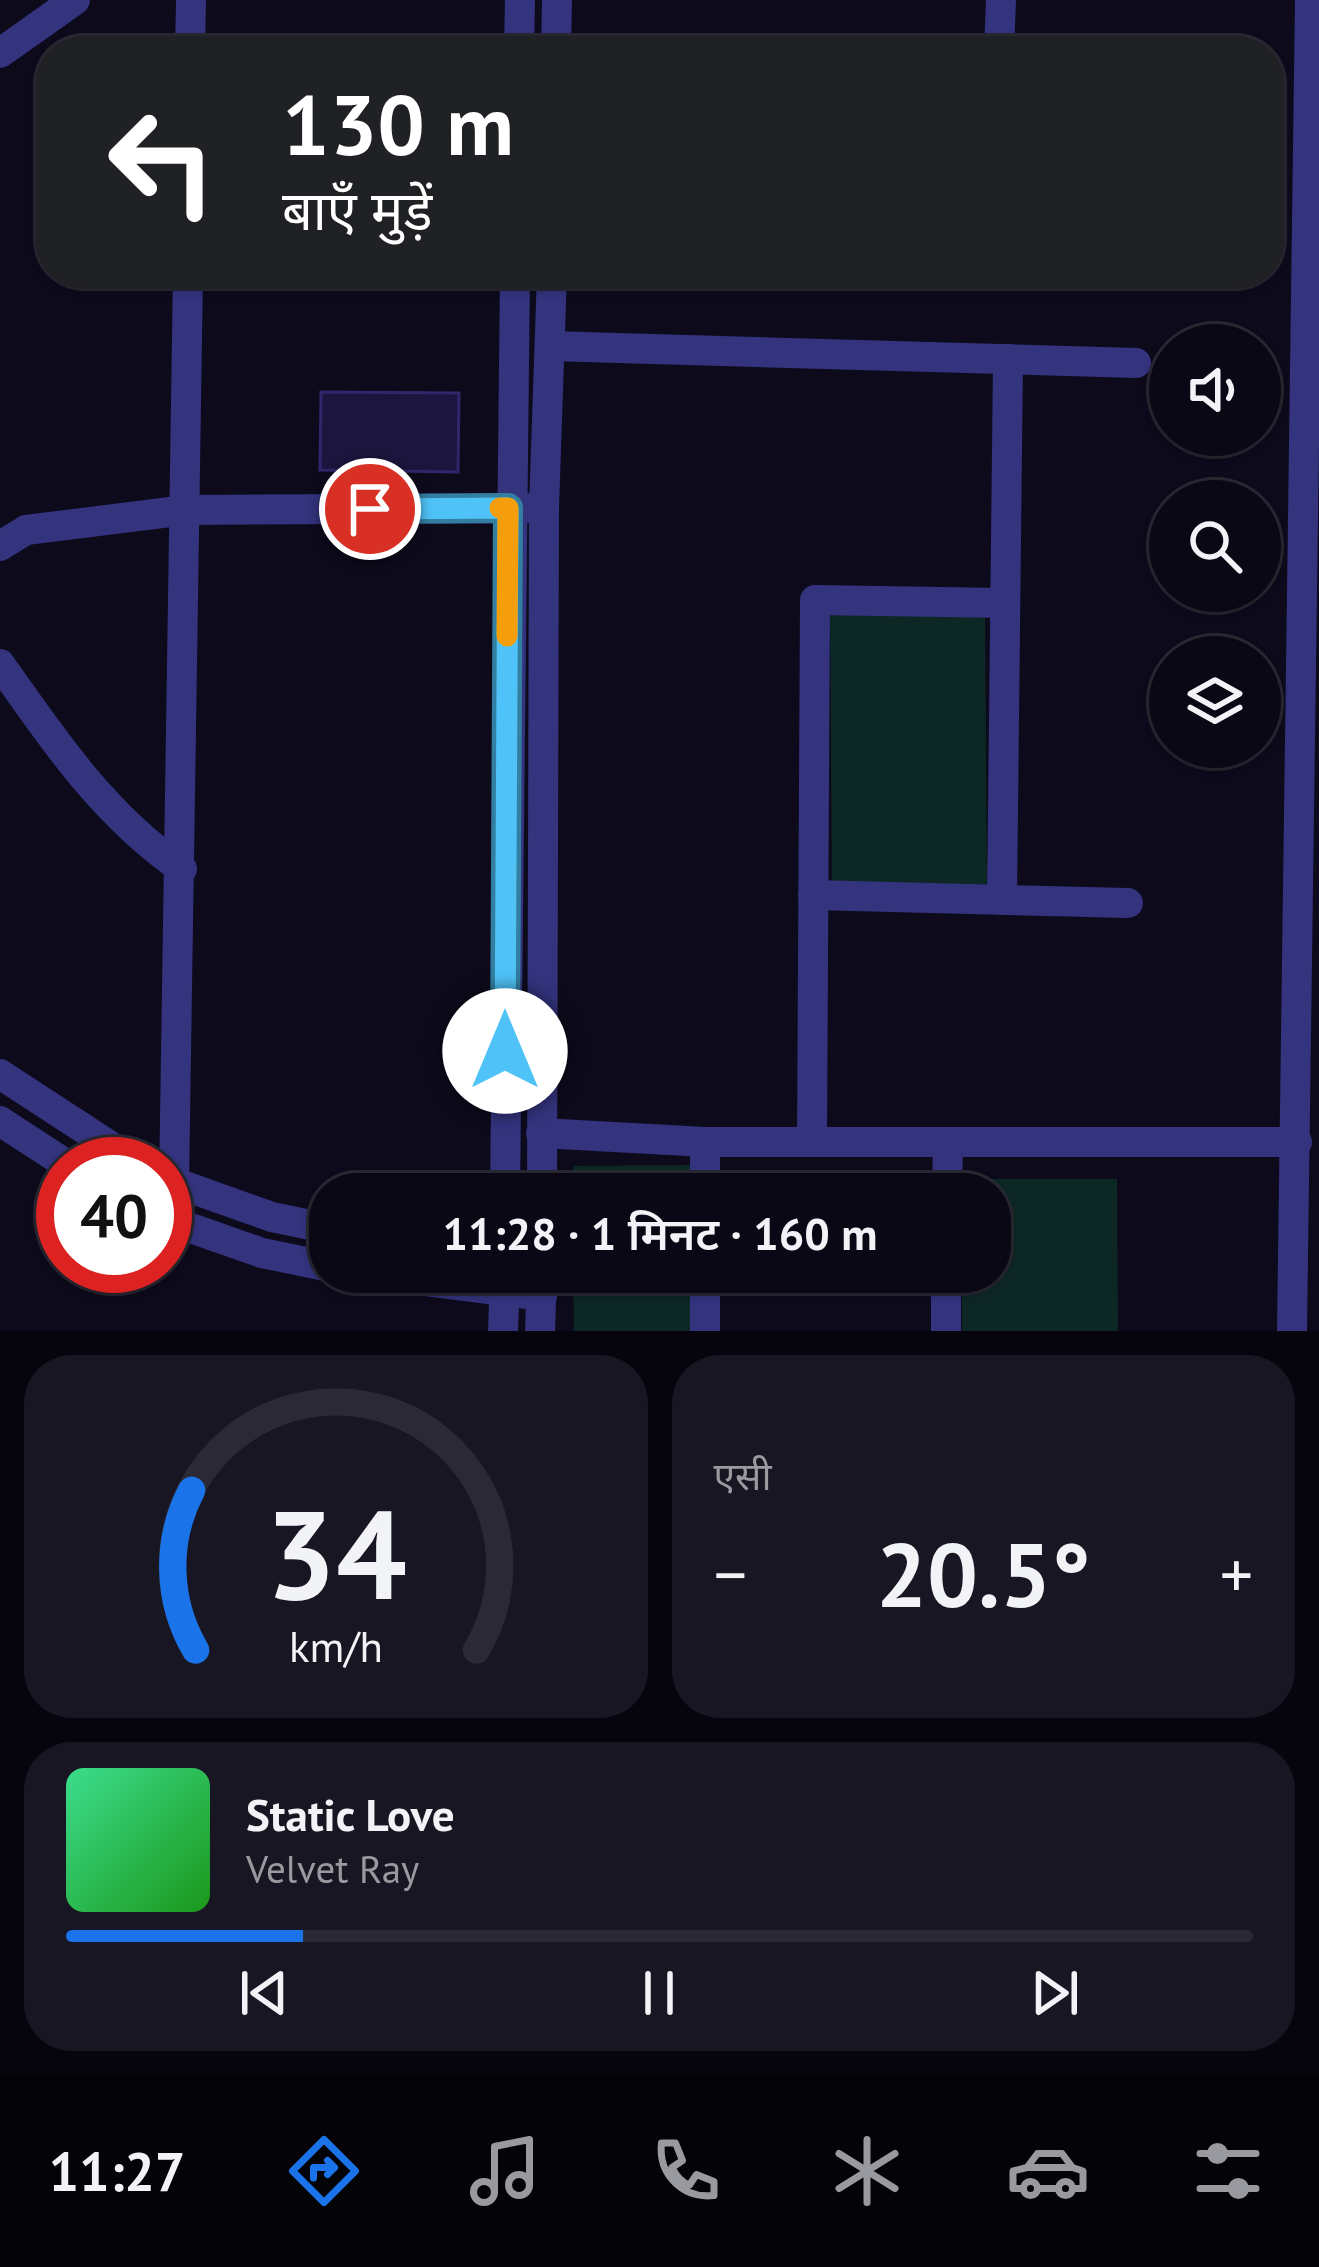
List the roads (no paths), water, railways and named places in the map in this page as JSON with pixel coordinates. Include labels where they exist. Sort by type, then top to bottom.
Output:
[{"type":"street","points":[[0,53],[75,0]]},
{"type":"street","points":[[190,0],[190,36]]},
{"type":"street","points":[[519,36],[520,0]]},
{"type":"street","points":[[556,36],[557,0]]},
{"type":"street","points":[[999,36],[1000,0]]},
{"type":"street","points":[[1292,1331],[1310,0]]},
{"type":"street","points":[[171,1137],[182,868],[188,288]]},
{"type":"street","points":[[505,1173],[508,508],[515,288]]},
{"type":"street","points":[[542,1173],[544,508],[552,288]]},
{"type":"street","points":[[550,346],[1136,363]]},
{"type":"street","points":[[1002,900],[1008,359]]},
{"type":"street","points":[[0,545],[26,530],[186,509],[544,508]]},
{"type":"street","points":[[812,1142],[814,600],[1005,603]]},
{"type":"street","points":[[0,664],[61,752],[131,833],[182,868]]},
{"type":"street","points":[[813,895],[1128,903]]},
{"type":"street","points":[[0,1074],[97,1137]]},
{"type":"street","points":[[0,1121],[36,1144]]},
{"type":"street","points":[[541,1133],[704,1142],[1297,1142]]},
{"type":"street","points":[[704,1142],[705,1173]]},
{"type":"street","points":[[947,1173],[948,1142]]},
{"type":"street","points":[[192,1190],[309,1224]]},
{"type":"street","points":[[192,1228],[262,1253],[309,1263]]},
{"type":"street","points":[[503,1331],[505,1293]]},
{"type":"street","points":[[540,1331],[542,1293]]},
{"type":"street","points":[[705,1293],[705,1331]]},
{"type":"street","points":[[946,1293],[946,1331]]}]
